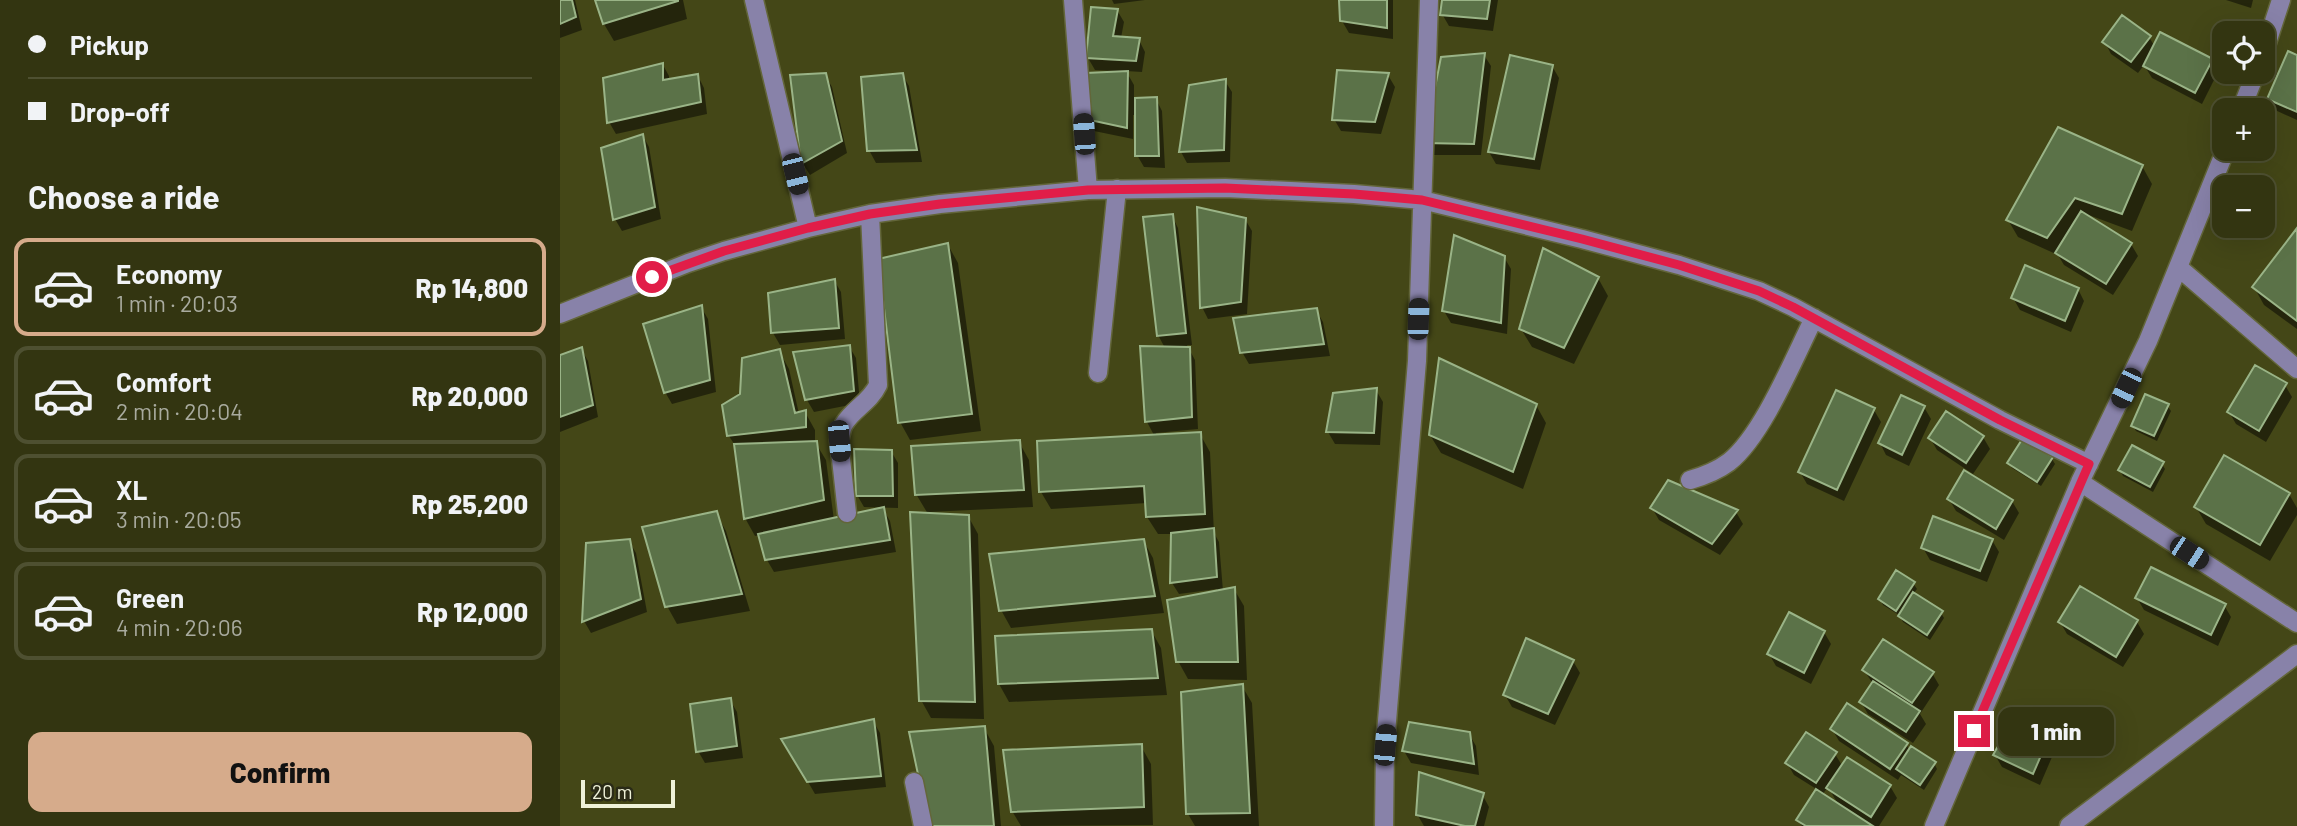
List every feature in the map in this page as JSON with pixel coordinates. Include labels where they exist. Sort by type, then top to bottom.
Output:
[{"type":"street","points":[[754,0],[808,228]]},
{"type":"street","points":[[1073,0],[1088,190]]},
{"type":"street","points":[[1384,826],[1385,745],[1417,361],[1429,0]]},
{"type":"street","points":[[2274,21],[2281,0]]},
{"type":"street","points":[[1934,826],[2080,482],[2148,341],[2221,161]]},
{"type":"street","points":[[560,314],[688,263],[808,228],[870,214],[940,204],[1088,190],[1225,188],[1422,200],[1582,239],[1716,276],[1759,291],[1814,318],[2000,420],[2089,464]]},
{"type":"street","points":[[1098,373],[1117,189]]},
{"type":"street","points":[[846,513],[839,441],[841,433],[844,425],[873,397],[878,385],[870,214]]},
{"type":"street","points":[[2178,267],[2297,369]]},
{"type":"street","points":[[1690,480],[1714,472],[1731,461],[1745,446],[1759,427],[1814,318]]},
{"type":"street","points":[[2080,482],[2297,623]]},
{"type":"street","points":[[2069,826],[2297,654]]},
{"type":"street","points":[[914,782],[923,826]]},
{"type":"building","points":[[560,0],[572,0],[576,17],[560,24]]},
{"type":"building","points":[[595,0],[678,0],[678,1],[603,24]]},
{"type":"building","points":[[1339,0],[1387,0],[1387,28],[1340,21]]},
{"type":"building","points":[[1442,0],[1490,0],[1487,19],[1440,15]]},
{"type":"building","points":[[1091,7],[1118,9],[1113,36],[1140,38],[1136,61],[1086,58]]},
{"type":"building","points":[[2122,15],[2151,36],[2131,62],[2102,42]]},
{"type":"building","points":[[2160,32],[2212,58],[2195,93],[2143,66]]},
{"type":"building","points":[[2288,51],[2297,55],[2297,112],[2275,102],[2275,98],[2267,98]]},
{"type":"building","points":[[1485,53],[1474,144],[1424,143],[1441,57]]},
{"type":"building","points":[[1510,55],[1553,65],[1534,159],[1488,152]]},
{"type":"building","points":[[663,63],[663,80],[698,74],[701,102],[607,123],[603,78]]},
{"type":"building","points":[[1337,70],[1389,73],[1375,122],[1332,120]]},
{"type":"building","points":[[1128,71],[1127,128],[1085,119],[1086,73]]},
{"type":"building","points":[[826,73],[842,141],[801,164],[790,75]]},
{"type":"building","points":[[903,73],[917,150],[867,151],[861,77]]},
{"type":"building","points":[[1226,79],[1224,150],[1179,152],[1189,85]]},
{"type":"building","points":[[1157,97],[1159,156],[1135,156],[1135,98]]},
{"type":"building","points":[[2058,127],[2143,165],[2122,214],[2075,198],[2047,238],[2006,220]]},
{"type":"building","points":[[643,134],[655,207],[613,220],[601,148]]},
{"type":"building","points":[[1197,207],[1246,218],[1241,302],[1200,308]]},
{"type":"building","points":[[2081,211],[2132,243],[2106,284],[2055,253]]},
{"type":"building","points":[[1173,214],[1186,333],[1157,336],[1143,217]]},
{"type":"building","points":[[2297,228],[2297,321],[2252,287]]},
{"type":"building","points":[[1454,235],[1505,256],[1501,323],[1442,311]]},
{"type":"building","points":[[948,243],[972,414],[898,423],[878,259]]},
{"type":"building","points":[[1543,248],[1599,277],[1564,348],[1519,329]]},
{"type":"building","points":[[2025,265],[2079,288],[2065,321],[2011,298]]},
{"type":"building","points":[[835,279],[839,328],[771,333],[768,293]]},
{"type":"building","points":[[702,305],[710,380],[664,393],[643,324]]},
{"type":"building","points":[[1317,308],[1324,344],[1240,353],[1233,318]]},
{"type":"building","points":[[850,345],[854,391],[805,400],[793,352]]},
{"type":"building","points":[[1140,346],[1190,347],[1192,417],[1145,422]]},
{"type":"building","points":[[582,347],[593,405],[560,417],[560,355]]},
{"type":"building","points":[[780,349],[795,413],[806,410],[806,427],[727,436],[722,405],[740,394],[742,358]]},
{"type":"building","points":[[1439,358],[1537,404],[1513,472],[1429,435]]},
{"type":"building","points":[[2255,365],[2287,383],[2259,431],[2227,412]]},
{"type":"building","points":[[1377,388],[1374,433],[1326,432],[1333,393]]},
{"type":"building","points":[[1836,390],[1875,408],[1837,490],[1798,472]]},
{"type":"building","points":[[2145,394],[2169,404],[2154,436],[2131,426]]},
{"type":"building","points":[[1901,395],[1925,406],[1902,455],[1878,443]]},
{"type":"building","points":[[1946,411],[1984,436],[1966,463],[1928,438]]},
{"type":"building","points":[[1201,432],[1205,514],[1146,517],[1144,486],[1039,492],[1037,441]]},
{"type":"building","points":[[2023,438],[2053,457],[2037,482],[2007,463]]},
{"type":"building","points":[[1020,440],[1024,490],[915,495],[911,446]]},
{"type":"building","points":[[817,441],[824,500],[744,519],[734,444]]},
{"type":"building","points":[[2132,445],[2164,462],[2150,487],[2118,470]]},
{"type":"building","points":[[854,449],[892,450],[893,496],[856,496]]},
{"type":"building","points":[[2224,455],[2290,493],[2260,545],[2194,507]]},
{"type":"building","points":[[1964,470],[2013,500],[1996,529],[1947,499]]},
{"type":"building","points":[[1668,480],[1738,510],[1712,544],[1650,508]]},
{"type":"building","points":[[884,507],[890,540],[765,560],[758,534]]},
{"type":"building","points":[[717,511],[742,594],[665,607],[642,527]]},
{"type":"building","points":[[910,512],[969,515],[975,702],[919,701]]},
{"type":"building","points":[[1933,516],[1993,539],[1980,571],[1921,548]]},
{"type":"building","points":[[1214,528],[1217,577],[1170,583],[1171,533]]},
{"type":"building","points":[[630,539],[641,599],[582,622],[586,543]]},
{"type":"building","points":[[1144,539],[1155,596],[999,611],[989,554]]},
{"type":"building","points":[[2151,567],[2226,604],[2211,635],[2135,598]]},
{"type":"building","points":[[1896,570],[1915,582],[1896,611],[1878,599]]},
{"type":"building","points":[[2080,586],[2138,620],[2116,657],[2058,622]]},
{"type":"building","points":[[1235,587],[1238,662],[1176,662],[1167,600]]},
{"type":"building","points":[[1913,592],[1943,611],[1927,635],[1898,616]]},
{"type":"building","points":[[1789,612],[1825,631],[1804,673],[1767,654]]},
{"type":"building","points":[[1152,629],[1158,678],[998,684],[995,636]]},
{"type":"building","points":[[1526,638],[1574,660],[1548,714],[1503,695]]},
{"type":"building","points":[[1883,639],[1934,672],[1912,703],[1862,670]]},
{"type":"building","points":[[1873,681],[1920,711],[1906,732],[1859,702]]},
{"type":"building","points":[[1243,684],[1250,813],[1186,814],[1181,692]]},
{"type":"building","points":[[731,698],[737,746],[696,752],[690,704]]},
{"type":"building","points":[[1847,703],[1908,743],[1890,769],[1830,729]]},
{"type":"building","points":[[2016,714],[2052,730],[2033,774],[1993,755]]},
{"type":"building","points":[[874,719],[881,776],[807,782],[781,739]]},
{"type":"building","points":[[1409,722],[1470,732],[1474,764],[1402,751]]},
{"type":"building","points":[[985,726],[994,826],[929,826],[909,732]]},
{"type":"building","points":[[1806,732],[1837,752],[1816,783],[1785,763]]},
{"type":"building","points":[[1142,744],[1144,807],[1011,812],[1003,750]]},
{"type":"building","points":[[1911,746],[1936,762],[1920,785],[1896,769]]},
{"type":"building","points":[[1847,757],[1891,785],[1871,817],[1826,788]]},
{"type":"building","points":[[1419,772],[1484,793],[1475,826],[1416,815]]},
{"type":"building","points":[[1816,789],[1873,826],[1806,826],[1796,820]]},
{"type":"route","points":[[652,277],[724,251],[870,214],[940,204],[1088,190],[1225,188],[1422,200],[1582,239],[1716,276],[1759,291],[1793,307],[2000,420],[2089,464],[1974,731]]}]
